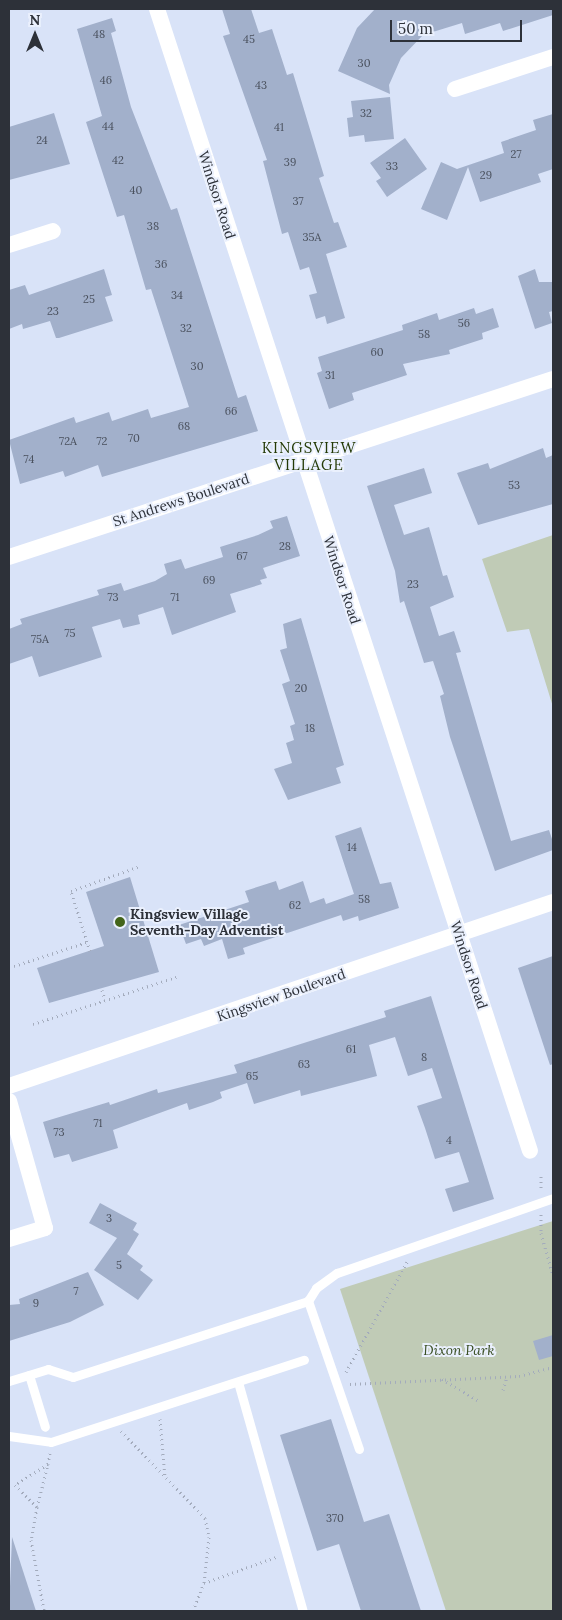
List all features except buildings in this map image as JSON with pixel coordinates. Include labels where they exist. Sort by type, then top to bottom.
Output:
[{"type":"street","name":"Windsor Road","points":[[158,9],[302,460],[530,1151]]},
{"type":"street","points":[[455,89],[553,57]]},
{"type":"street","points":[[9,245],[53,231]]},
{"type":"street","name":"St Andrews Boulevard","points":[[9,557],[553,379]]},
{"type":"street","name":"Kingsview Boulevard","points":[[9,1086],[553,902]]},
{"type":"street","points":[[9,1101],[45,1228],[9,1239]]},
{"type":"lane","points":[[9,1381],[48,1369],[73,1377],[308,1301],[316,1288],[337,1273],[553,1198]]},
{"type":"lane","points":[[308,1301],[359,1449]]},
{"type":"lane","points":[[9,1436],[51,1442],[113,1424],[304,1360]]},
{"type":"lane","points":[[29,1375],[45,1427]]},
{"type":"lane","points":[[238,1382],[288,1552],[302,1611]]},
{"type":"path","points":[[90,951],[71,891],[140,866]]},
{"type":"path","points":[[14,966],[87,942]]},
{"type":"path","points":[[33,1024],[176,977]]},
{"type":"path","points":[[102,990],[105,1000]]},
{"type":"path","points":[[541,1176],[541,1233],[553,1275]]},
{"type":"path","points":[[338,1385],[416,1246]]},
{"type":"path","points":[[338,1385],[508,1376],[553,1367]]},
{"type":"path","points":[[502,1390],[508,1376]]},
{"type":"path","points":[[441,1379],[479,1401]]},
{"type":"path","points":[[159,1409],[165,1478]]},
{"type":"path","points":[[113,1424],[205,1518],[209,1537],[204,1583],[193,1611]]},
{"type":"path","points":[[44,1610],[32,1540],[51,1442]]},
{"type":"path","points":[[38,1507],[15,1485],[48,1464]]},
{"type":"path","points":[[204,1583],[288,1552]]},
{"type":"green space","points":[[553,535],[553,707],[529,629],[507,632],[482,559]]},
{"type":"green space","name":"Dixon Park","points":[[553,1221],[553,1611],[446,1611],[340,1289]]},
{"type":"place","name":"Kingsview Village Seventh-Day Adventist","points":[[120,922]]},
{"type":"district","name":"KINGSVIEW VILLAGE","points":[[309,456]]}]
